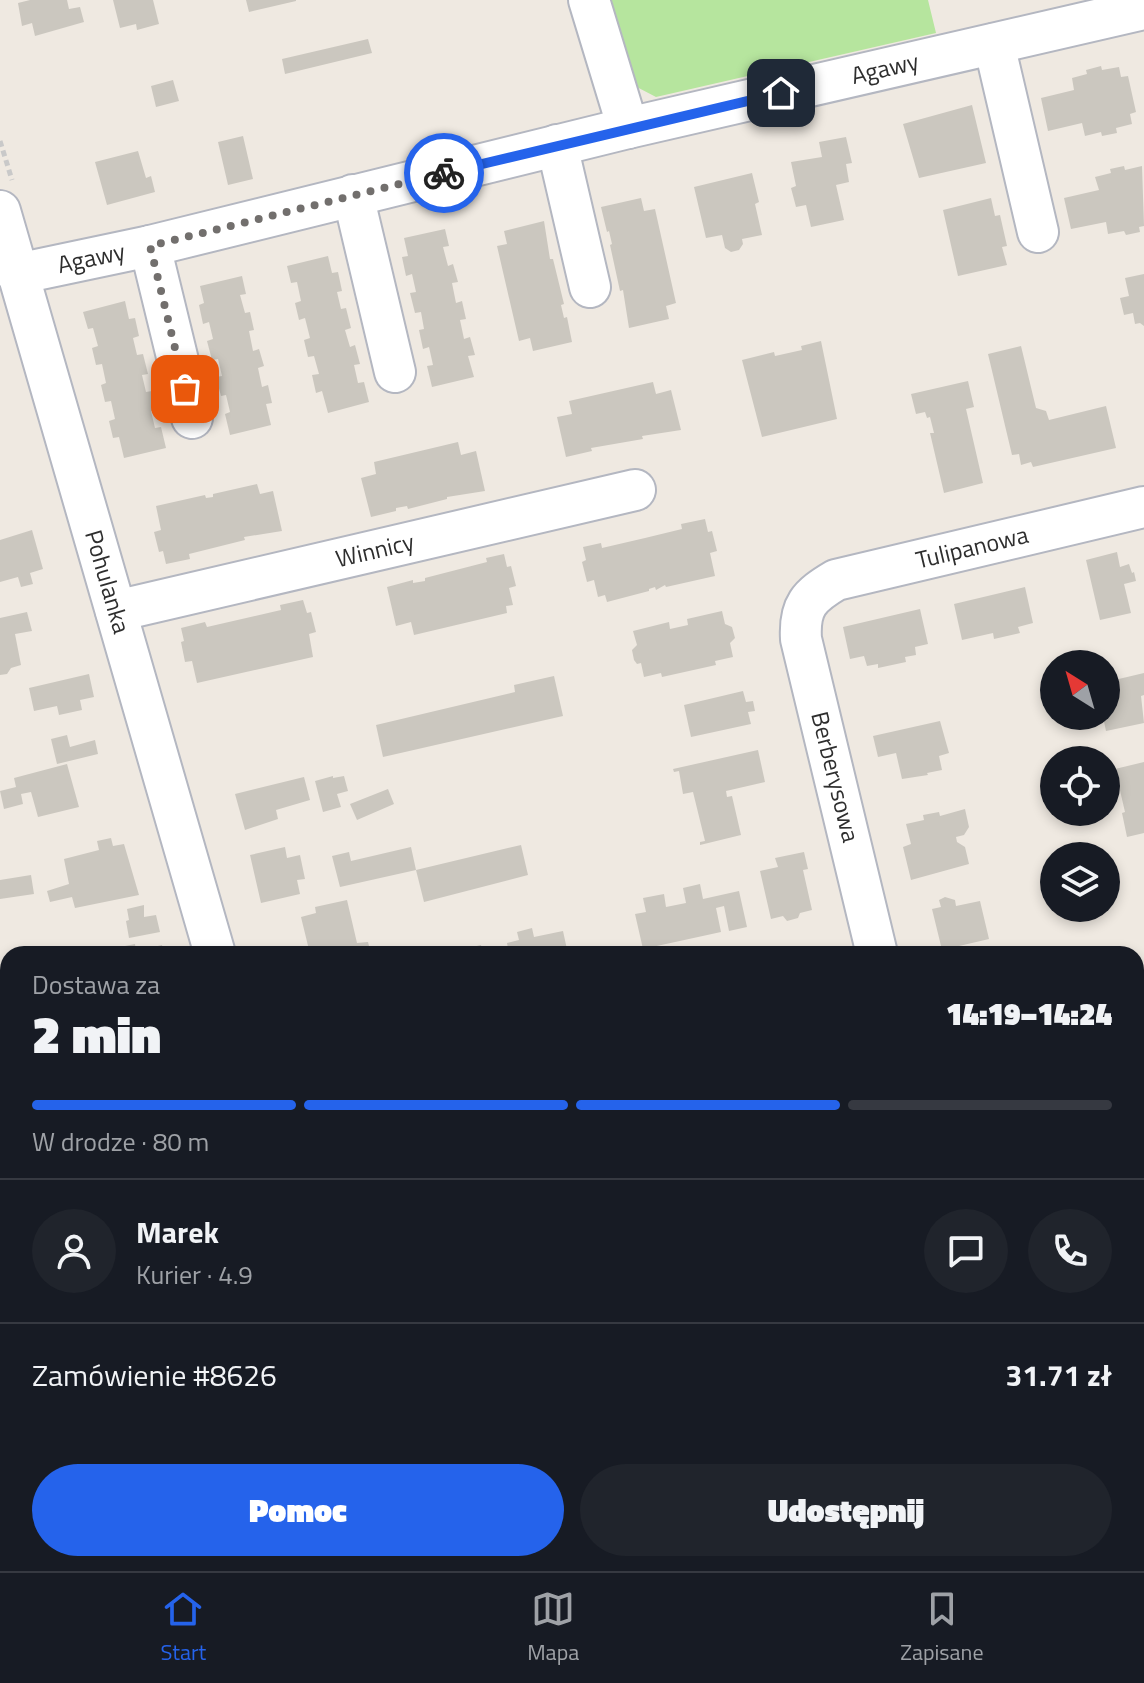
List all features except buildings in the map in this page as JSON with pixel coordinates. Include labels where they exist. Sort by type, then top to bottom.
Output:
[{"type":"street","points":[[589,0],[628,128]]},
{"type":"street","name":"Agawy","points":[[17,274],[150,246],[628,128],[994,44],[1061,14],[1144,9]]},
{"type":"street","points":[[994,44],[1038,232]]},
{"type":"street","points":[[557,145],[590,287]]},
{"type":"street","points":[[353,195],[395,372]]},
{"type":"street","name":"Pohulanka","points":[[0,211],[213,946]]},
{"type":"street","points":[[150,246],[192,418]]},
{"type":"street","name":"Winnicy","points":[[116,611],[635,490]]},
{"type":"street","name":"Tulipanowa","points":[[808,601],[836,580],[1144,507]]},
{"type":"street","name":"Berberysowa","points":[[808,601],[800,621],[801,639],[866,946]]},
{"type":"green space","points":[[608,0],[928,0],[936,33],[656,97],[631,84]]},
{"type":"way so far","points":[[185,389],[150,246],[444,173]]},
{"type":"route","points":[[444,173],[781,93]]}]
